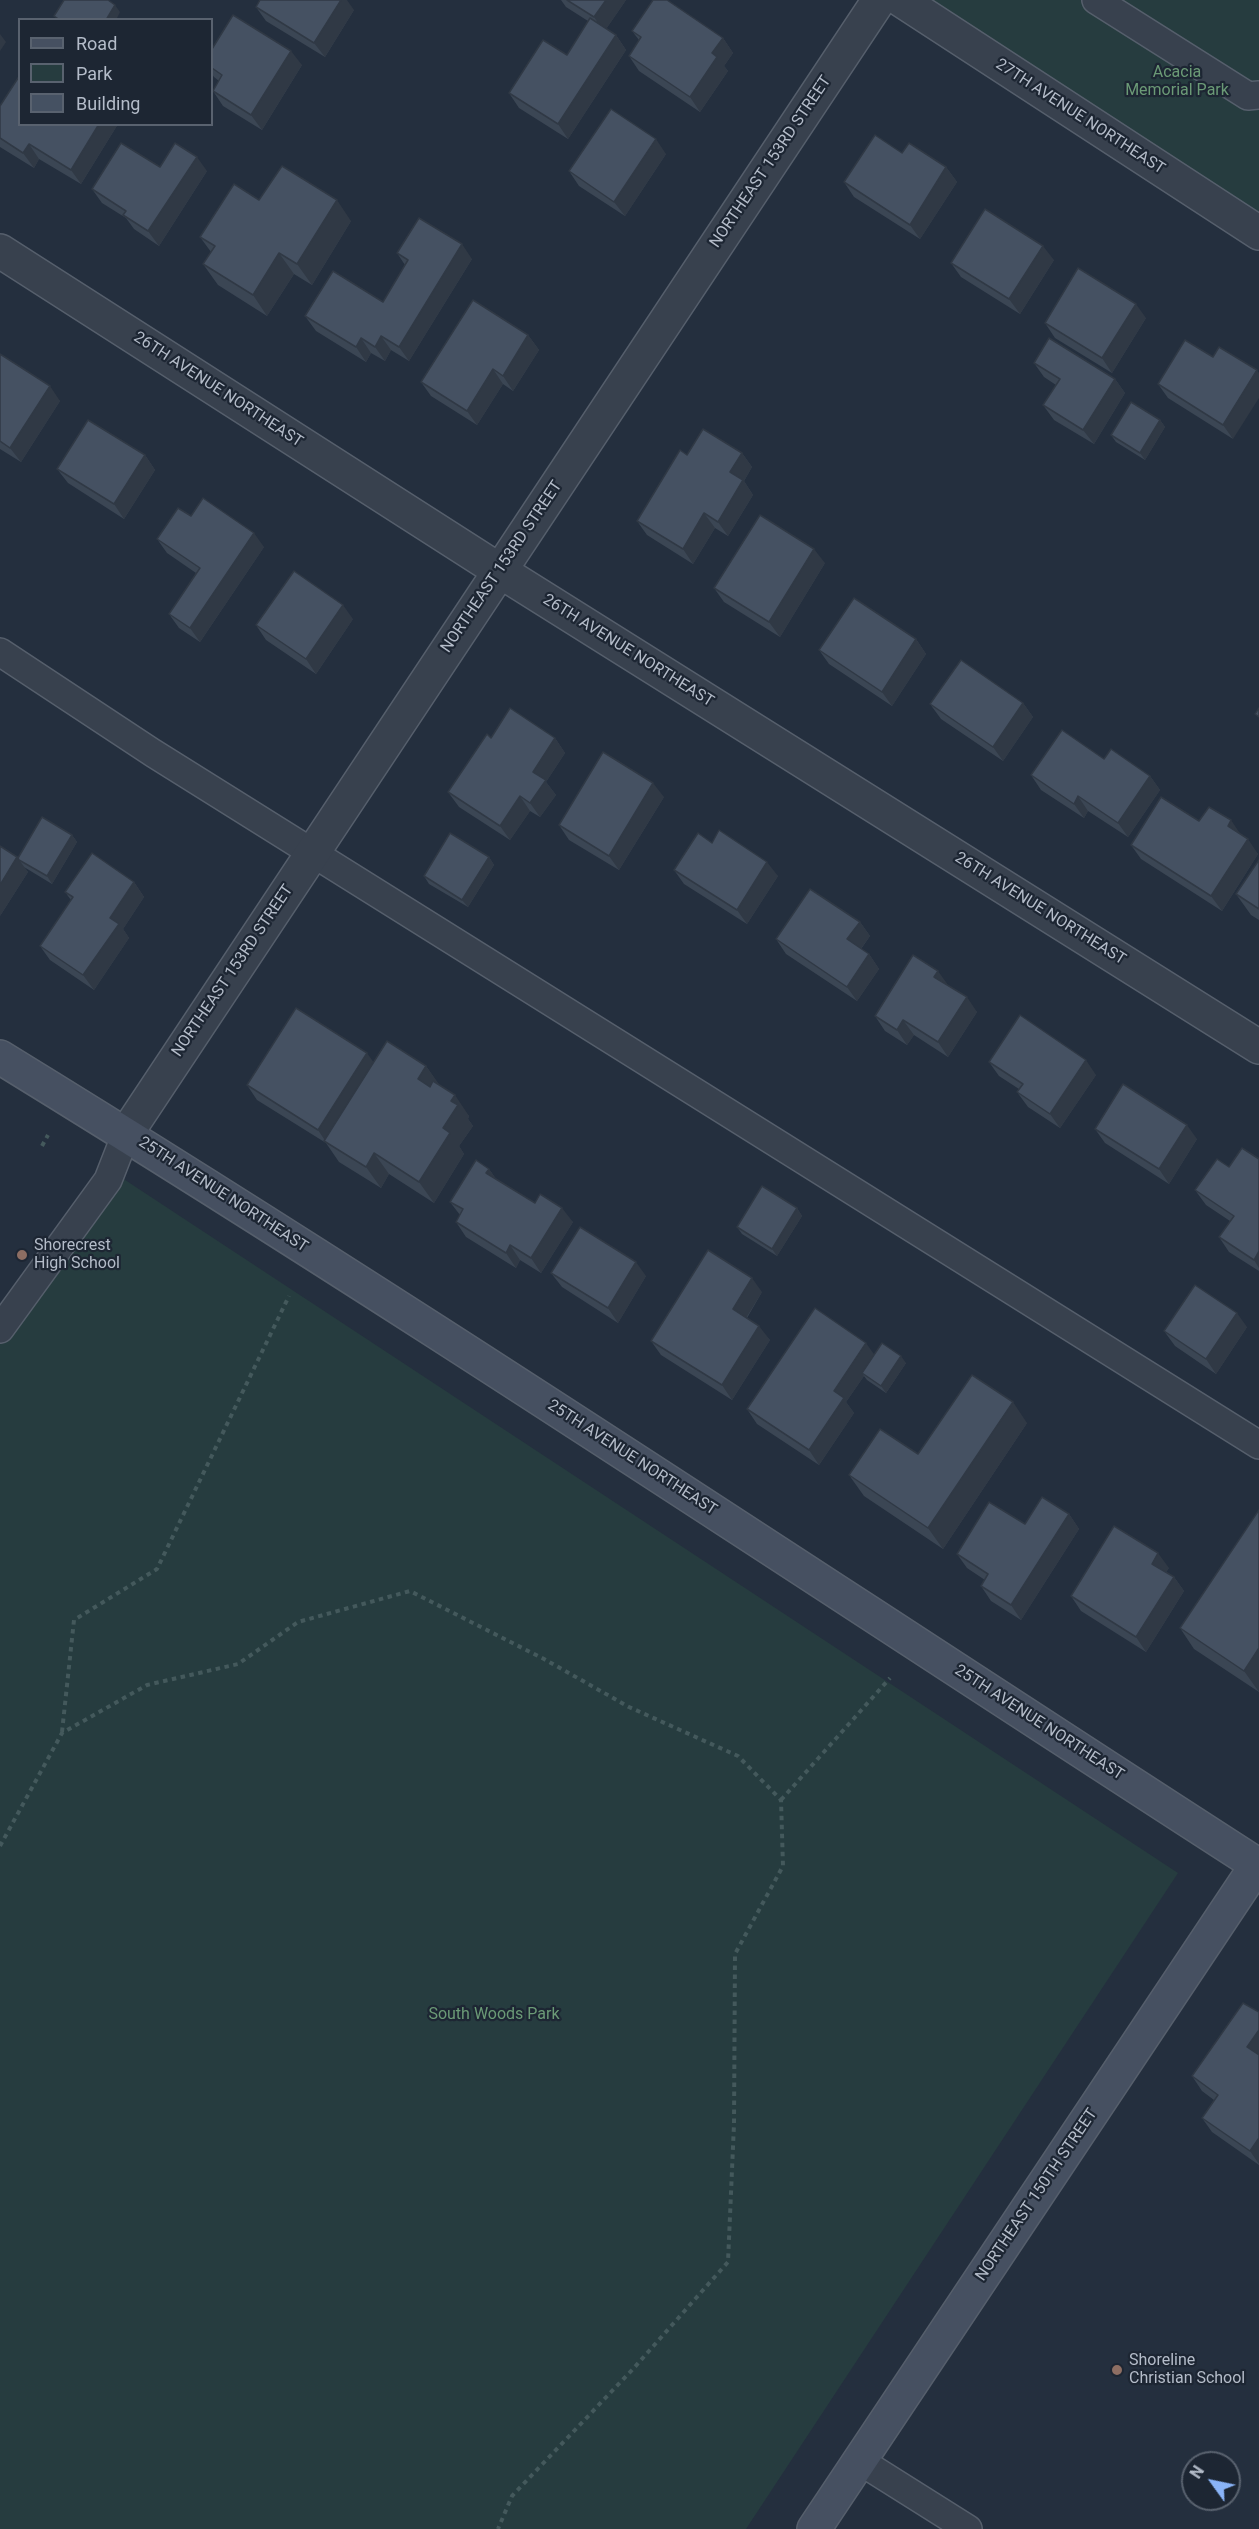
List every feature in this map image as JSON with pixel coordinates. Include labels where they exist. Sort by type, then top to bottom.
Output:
[{"type":"street","name":"NORTHEAST 153RD STREET","points":[[126,1134],[879,0]]},
{"type":"street","name":"27TH AVENUE NORTHEAST","points":[[901,0],[1259,233]]},
{"type":"street","name":"26TH AVENUE NORTHEAST","points":[[0,251],[500,571],[1259,1047]]},
{"type":"street","name":"25TH AVENUE NORTHEAST","points":[[0,1057],[126,1134],[681,1489],[1258,1864]]},
{"type":"street","name":"NORTHEAST 150TH STREET","points":[[814,2529],[1258,1864]]},
{"type":"lane","points":[[1096,0],[1248,96],[1259,95]]},
{"type":"lane","points":[[0,652],[153,753],[1259,1445]]},
{"type":"lane","points":[[0,1329],[108,1180],[126,1134]]},
{"type":"lane","points":[[860,2461],[968,2529]]},
{"type":"path","points":[[42,1146],[50,1131]]},
{"type":"path","points":[[0,1846],[62,1733],[74,1620],[157,1569],[289,1296]]},
{"type":"path","points":[[62,1733],[147,1685],[238,1664],[298,1622],[410,1591],[544,1659],[628,1707],[738,1756],[781,1800],[783,1866],[735,1954],[734,2124],[728,2262],[633,2369],[512,2496],[498,2529]]},
{"type":"path","points":[[781,1800],[890,1678]]},
{"type":"green space","name":"Acacia Memorial Park","points":[[901,0],[1259,0],[1259,232]]},
{"type":"green space","name":"South Woods Park","points":[[116,1174],[1178,1873],[746,2529],[0,2529],[0,1344],[108,1180]]},
{"type":"building","points":[[64,0],[108,0],[115,5],[107,18],[57,18],[54,16]]},
{"type":"building","points":[[260,0],[341,0],[314,43],[256,7]]},
{"type":"building","points":[[567,0],[606,0],[594,17]]},
{"type":"building","points":[[653,0],[667,0],[723,38],[712,53],[717,57],[690,97],[629,56],[641,37],[632,31]]},
{"type":"building","points":[[233,15],[291,51],[251,115],[213,91],[222,75],[213,69],[213,47]]},
{"type":"building","points":[[590,18],[616,35],[558,124],[509,93],[543,40],[567,55]]},
{"type":"building","points":[[18,78],[18,126],[98,126],[71,170],[29,144],[23,153],[0,138],[0,106]]},
{"type":"building","points":[[611,109],[656,139],[614,202],[569,171]]},
{"type":"building","points":[[875,135],[902,153],[909,143],[946,167],[910,225],[844,182]]},
{"type":"building","points":[[121,143],[160,167],[175,143],[197,157],[148,231],[123,215],[126,211],[92,189]]},
{"type":"building","points":[[282,166],[337,200],[297,264],[279,253],[253,295],[203,264],[215,246],[200,237],[234,184],[259,200]]},
{"type":"building","points":[[985,209],[1043,246],[1009,299],[951,263]]},
{"type":"building","points":[[419,218],[462,244],[399,347],[381,336],[375,347],[361,338],[356,347],[305,316],[333,271],[383,302],[408,260],[397,253]]},
{"type":"building","points":[[1078,268],[1136,304],[1102,358],[1045,323]]},
{"type":"building","points":[[473,300],[528,335],[503,376],[493,369],[467,411],[421,382]]},
{"type":"building","points":[[1049,338],[1115,379],[1083,430],[1043,405],[1060,379],[1034,363]]},
{"type":"building","points":[[1185,340],[1213,357],[1219,347],[1257,370],[1223,425],[1158,384]]},
{"type":"building","points":[[0,354],[50,386],[10,448],[0,441]]},
{"type":"building","points":[[1131,402],[1160,420],[1140,453],[1111,435]]},
{"type":"building","points":[[88,420],[145,455],[114,504],[57,469]]},
{"type":"building","points":[[703,429],[742,453],[730,472],[743,480],[718,522],[704,513],[683,549],[637,521],[680,450],[687,455]]},
{"type":"building","points":[[203,498],[254,533],[190,628],[169,614],[200,568],[157,539],[178,508],[191,516]]},
{"type":"building","points":[[760,515],[814,549],[769,622],[714,588]]},
{"type":"building","points":[[294,571],[343,605],[306,659],[256,625]]},
{"type":"building","points":[[854,598],[916,639],[882,692],[819,650]]},
{"type":"building","points":[[961,660],[1023,703],[993,747],[930,704]]},
{"type":"building","points":[[510,708],[555,738],[533,772],[546,780],[530,803],[520,796],[500,826],[448,792],[487,734],[491,738]]},
{"type":"building","points":[[1062,730],[1104,759],[1111,749],[1150,776],[1118,823],[1078,796],[1074,804],[1031,775]]},
{"type":"building","points":[[603,752],[653,783],[609,856],[559,825]]},
{"type":"building","points":[[1161,797],[1199,821],[1209,807],[1231,820],[1228,826],[1248,839],[1211,896],[1131,845]]},
{"type":"building","points":[[42,817],[72,835],[47,876],[18,858]]},
{"type":"building","points":[[719,830],[767,862],[737,910],[674,870],[698,833],[712,843]]},
{"type":"building","points":[[450,833],[489,857],[462,900],[424,876]]},
{"type":"building","points":[[0,846],[17,857],[0,885]]},
{"type":"building","points":[[92,853],[134,882],[110,918],[119,924],[83,975],[40,946],[73,897],[65,892]]},
{"type":"building","points":[[1259,860],[1259,909],[1236,894]]},
{"type":"building","points":[[810,889],[860,922],[847,939],[869,954],[847,987],[776,939]]},
{"type":"building","points":[[913,955],[938,971],[934,977],[967,997],[938,1042],[903,1020],[897,1030],[875,1016]]},
{"type":"building","points":[[296,1008],[367,1053],[318,1130],[247,1085]]},
{"type":"building","points":[[1020,1015],[1086,1060],[1050,1114],[1017,1092],[1023,1084],[989,1062]]},
{"type":"building","points":[[387,1041],[426,1066],[418,1079],[430,1087],[433,1081],[455,1095],[451,1101],[458,1105],[443,1128],[450,1133],[419,1182],[374,1153],[366,1167],[324,1141]]},
{"type":"building","points":[[1123,1084],[1187,1125],[1159,1169],[1095,1129]]},
{"type":"building","points":[[1242,1148],[1259,1159],[1259,1251],[1254,1260],[1219,1237],[1234,1216],[1195,1190],[1217,1159],[1229,1167]]},
{"type":"building","points":[[476,1160],[489,1169],[486,1173],[535,1203],[540,1194],[562,1208],[531,1258],[510,1245],[506,1253],[456,1222],[463,1209],[450,1202]]},
{"type":"building","points":[[762,1186],[797,1208],[772,1249],[737,1227]]},
{"type":"building","points":[[580,1227],[636,1262],[608,1308],[551,1273]]},
{"type":"building","points":[[708,1250],[752,1278],[733,1309],[759,1326],[722,1385],[651,1341]]},
{"type":"building","points":[[1195,1285],[1237,1313],[1206,1359],[1164,1331]]},
{"type":"building","points":[[815,1308],[866,1343],[834,1391],[844,1398],[809,1450],[747,1409]]},
{"type":"building","points":[[882,1343],[901,1356],[881,1386],[862,1373]]},
{"type":"building","points":[[972,1375],[1013,1402],[928,1528],[849,1475],[880,1429],[918,1454]]},
{"type":"building","points":[[1042,1497],[1069,1514],[1011,1605],[981,1586],[988,1574],[957,1554],[989,1502],[1025,1524]]},
{"type":"building","points":[[1259,1510],[1259,1648],[1244,1671],[1180,1628]]},
{"type":"building","points":[[1114,1526],[1158,1553],[1152,1564],[1174,1577],[1136,1637],[1071,1596]]},
{"type":"building","points":[[1243,2003],[1259,2012],[1259,2030],[1247,2047],[1259,2055],[1259,2138],[1250,2151],[1202,2118],[1218,2095],[1192,2076]]},
{"type":"place","name":"Shorecrest High School","points":[[22,1255]]},
{"type":"place","name":"Shoreline Christian School","points":[[1117,2370]]}]
